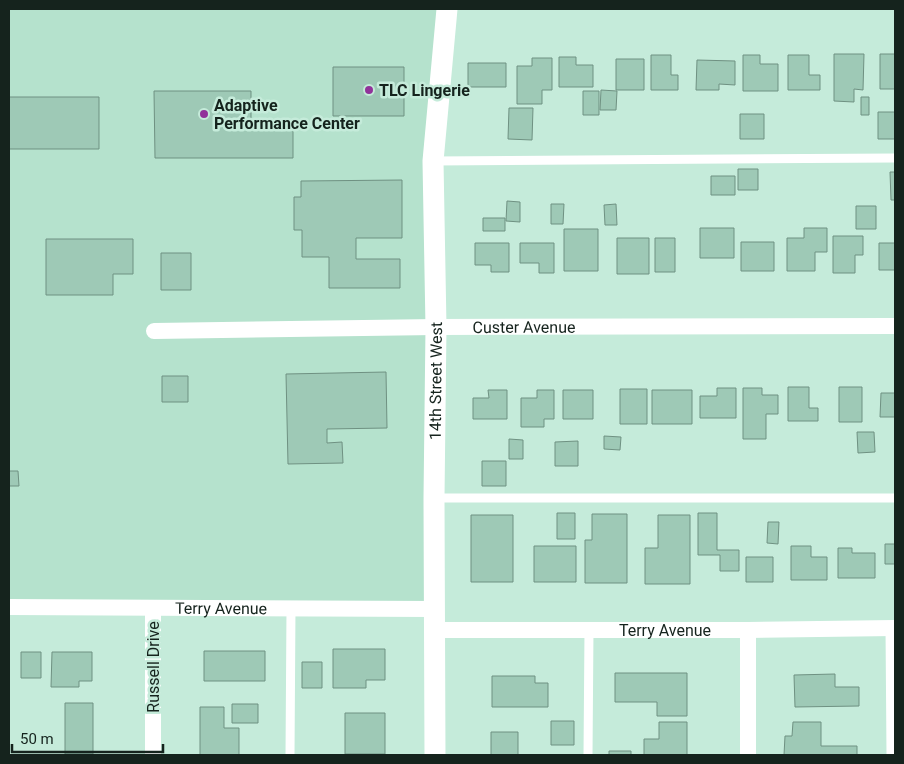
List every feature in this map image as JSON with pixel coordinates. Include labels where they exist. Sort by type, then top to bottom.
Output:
[{"type":"street","name":"14th Street West","points":[[435,755],[434,498],[436,327],[433,161],[447,9]]},
{"type":"street","name":"Custer Avenue","points":[[154,331],[436,327],[895,326]]},
{"type":"street","name":"Terry Avenue","points":[[9,607],[435,609]]},
{"type":"street","name":"Russell Drive","points":[[153,608],[153,755]]},
{"type":"street","name":"Terry Avenue","points":[[435,630],[893,628]]},
{"type":"street","points":[[748,630],[748,755]]},
{"type":"lane","points":[[433,161],[895,158]]},
{"type":"lane","points":[[434,498],[895,498]]},
{"type":"lane","points":[[290,755],[291,608]]},
{"type":"lane","points":[[891,755],[893,628]]},
{"type":"lane","points":[[588,755],[589,630]]},
{"type":"shaded area","points":[[9,9],[447,9],[433,161],[435,609],[9,607]]},
{"type":"building","points":[[834,54],[864,54],[863,90],[854,89],[854,102],[834,101]]},
{"type":"building","points":[[880,54],[895,54],[895,89],[880,89]]},
{"type":"building","points":[[651,55],[671,55],[671,75],[678,75],[678,90],[651,90]]},
{"type":"building","points":[[743,55],[760,55],[760,64],[778,64],[778,91],[743,91]]},
{"type":"building","points":[[788,55],[809,55],[809,75],[820,75],[820,90],[788,90]]},
{"type":"building","points":[[559,57],[576,57],[576,65],[593,65],[593,87],[559,87]]},
{"type":"building","points":[[532,58],[552,58],[552,90],[542,90],[542,104],[517,104],[517,66],[532,66]]},
{"type":"building","points":[[616,59],[644,59],[644,90],[616,90]]},
{"type":"building","points":[[697,60],[735,61],[735,85],[719,84],[719,90],[696,90]]},
{"type":"building","points":[[468,63],[506,63],[506,87],[468,87]]},
{"type":"building","points":[[333,67],[404,67],[404,116],[333,116]]},
{"type":"building","points":[[601,90],[617,91],[616,110],[600,110]]},
{"type":"building","points":[[154,91],[251,91],[251,120],[293,120],[293,158],[155,158]]},
{"type":"building","points":[[583,91],[599,91],[599,115],[583,115]]},
{"type":"building","points":[[9,97],[99,97],[99,149],[9,149]]},
{"type":"building","points":[[861,97],[869,97],[869,115],[861,115]]},
{"type":"building","points":[[509,108],[533,108],[532,140],[508,139]]},
{"type":"building","points":[[878,112],[895,112],[895,139],[878,139]]},
{"type":"building","points":[[740,114],[764,114],[764,139],[740,139]]},
{"type":"building","points":[[738,169],[758,169],[758,190],[738,190]]},
{"type":"building","points":[[890,172],[895,172],[895,200],[891,200]]},
{"type":"building","points":[[711,176],[735,176],[735,195],[711,195]]},
{"type":"building","points":[[402,180],[402,238],[356,238],[356,259],[400,259],[400,288],[329,288],[329,257],[302,257],[302,230],[294,230],[294,197],[301,197],[301,181]]},
{"type":"building","points":[[507,201],[520,202],[520,222],[506,221]]},
{"type":"building","points":[[551,204],[564,204],[563,224],[551,224]]},
{"type":"building","points":[[616,204],[617,225],[605,225],[604,205]]},
{"type":"building","points":[[856,206],[876,206],[876,229],[856,229]]},
{"type":"building","points":[[483,218],[505,218],[505,231],[483,231]]},
{"type":"building","points":[[700,228],[734,228],[734,258],[700,258]]},
{"type":"building","points":[[804,228],[827,228],[827,252],[815,252],[815,271],[787,271],[787,238],[804,238]]},
{"type":"building","points":[[564,229],[598,229],[598,271],[564,271]]},
{"type":"building","points":[[833,236],[863,236],[863,255],[855,255],[855,273],[833,273]]},
{"type":"building","points":[[617,238],[649,238],[649,274],[617,274]]},
{"type":"building","points":[[655,238],[675,238],[675,272],[655,272]]},
{"type":"building","points":[[46,239],[133,239],[133,274],[113,274],[113,295],[46,295]]},
{"type":"building","points":[[741,242],[774,242],[774,271],[741,271]]},
{"type":"building","points":[[475,243],[509,243],[509,272],[491,272],[491,265],[475,265]]},
{"type":"building","points":[[520,243],[554,243],[554,273],[539,273],[539,263],[520,263]]},
{"type":"building","points":[[879,243],[895,243],[895,270],[879,270]]},
{"type":"building","points":[[161,253],[191,253],[191,290],[161,290]]},
{"type":"building","points":[[386,372],[387,428],[327,429],[327,443],[342,442],[343,463],[288,464],[286,374]]},
{"type":"building","points":[[162,376],[188,376],[188,402],[162,402]]},
{"type":"building","points":[[788,387],[809,387],[809,408],[818,408],[818,421],[788,421]]},
{"type":"building","points":[[839,387],[862,387],[862,422],[839,422]]},
{"type":"building","points":[[717,388],[736,388],[736,418],[700,418],[700,396],[717,396]]},
{"type":"building","points":[[743,388],[762,388],[762,395],[778,395],[778,414],[766,414],[766,439],[743,439]]},
{"type":"building","points":[[620,389],[647,389],[647,424],[620,424]]},
{"type":"building","points":[[488,390],[507,390],[507,419],[473,419],[473,398],[489,398]]},
{"type":"building","points":[[537,390],[554,390],[554,419],[544,419],[544,427],[521,427],[521,398],[537,398]]},
{"type":"building","points":[[563,390],[593,390],[593,419],[563,419]]},
{"type":"building","points":[[652,390],[692,390],[692,424],[652,424]]},
{"type":"building","points":[[881,393],[895,393],[895,417],[880,417]]},
{"type":"building","points":[[857,432],[874,432],[875,452],[858,453]]},
{"type":"building","points":[[604,436],[621,437],[620,450],[604,449]]},
{"type":"building","points":[[509,439],[523,440],[523,459],[509,459]]},
{"type":"building","points":[[578,441],[578,466],[555,466],[555,442]]},
{"type":"building","points":[[482,461],[506,461],[506,486],[482,486]]},
{"type":"building","points":[[9,471],[18,471],[19,486],[9,486]]},
{"type":"building","points":[[557,513],[575,513],[575,539],[557,539]]},
{"type":"building","points":[[698,513],[717,513],[717,550],[739,550],[739,571],[720,571],[720,555],[698,555]]},
{"type":"building","points":[[592,514],[627,514],[627,583],[585,583],[585,540],[592,540]]},
{"type":"building","points":[[471,515],[513,515],[513,582],[471,582]]},
{"type":"building","points":[[658,515],[690,515],[690,584],[645,584],[645,548],[658,548]]},
{"type":"building","points":[[768,522],[779,522],[778,544],[767,543]]},
{"type":"building","points":[[885,544],[895,544],[895,564],[885,564]]},
{"type":"building","points":[[534,546],[576,546],[576,582],[534,582]]},
{"type":"building","points":[[791,546],[811,546],[811,557],[827,557],[827,580],[791,580]]},
{"type":"building","points":[[838,548],[852,548],[852,553],[875,553],[875,578],[838,578]]},
{"type":"building","points":[[746,557],[773,557],[773,582],[746,582]]},
{"type":"building","points":[[333,649],[385,649],[385,680],[366,680],[366,688],[333,688]]},
{"type":"building","points":[[204,651],[265,651],[265,681],[204,681]]},
{"type":"building","points":[[21,652],[41,652],[41,678],[21,678]]},
{"type":"building","points":[[52,652],[92,652],[92,681],[79,681],[79,687],[51,687]]},
{"type":"building","points":[[302,662],[322,662],[322,688],[302,688]]},
{"type":"building","points":[[615,673],[687,673],[687,716],[657,716],[657,702],[615,702]]},
{"type":"building","points":[[835,674],[835,687],[859,687],[859,706],[795,707],[794,675]]},
{"type":"building","points":[[492,676],[535,676],[535,683],[548,683],[548,707],[492,707]]},
{"type":"building","points":[[65,703],[93,703],[93,754],[65,754]]},
{"type":"building","points":[[232,704],[258,704],[258,723],[232,723]]},
{"type":"building","points":[[200,707],[224,707],[224,728],[239,728],[239,755],[200,755]]},
{"type":"building","points":[[345,713],[385,713],[385,754],[345,754]]},
{"type":"building","points":[[551,721],[574,721],[574,745],[551,745]]},
{"type":"building","points":[[659,722],[687,722],[687,755],[644,755],[644,739],[659,739]]},
{"type":"building","points":[[793,722],[821,722],[821,746],[857,746],[857,755],[784,755],[785,736],[792,736]]},
{"type":"building","points":[[491,732],[518,732],[518,755],[491,755]]},
{"type":"building","points":[[609,751],[631,751],[631,755],[609,755]]},
{"type":"place","name":"TLC Lingerie","points":[[369,90]]},
{"type":"place","name":"Adaptive Performance Center","points":[[204,114]]}]
